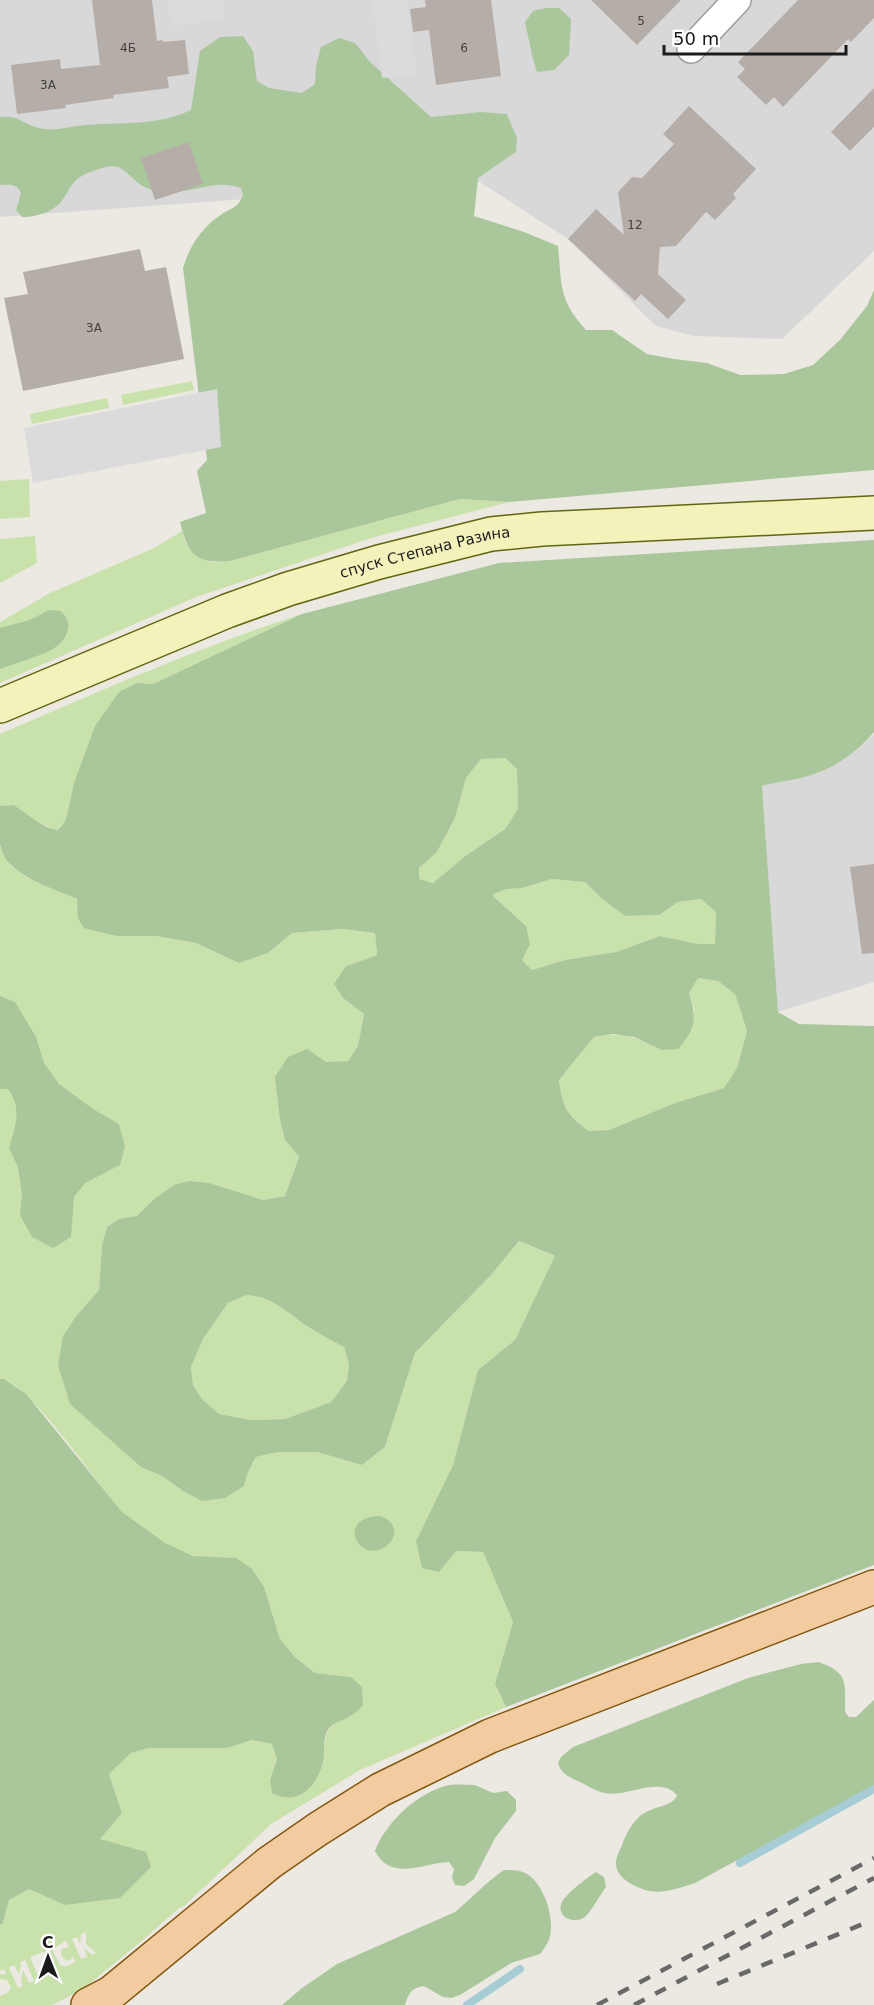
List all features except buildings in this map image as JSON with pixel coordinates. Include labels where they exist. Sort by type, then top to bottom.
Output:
[{"type":"main road","name":"спуск Степана Разина","points":[[0,706],[226,611],[288,589],[379,562],[491,534],[542,529],[874,513]]},
{"type":"main road","points":[[88,2005],[111,1993],[269,1863],[380,1790],[490,1736],[874,1587]]},
{"type":"street","points":[[690,49],[736,0]]},
{"type":"shaded area","points":[[0,0],[874,0],[874,251],[782,339],[693,336],[656,326],[568,239],[480,182],[0,217]]},
{"type":"shaded area","points":[[167,0],[223,0],[225,19],[171,26]]},
{"type":"shaded area","points":[[372,0],[407,0],[417,74],[382,78]]},
{"type":"shaded area","points":[[217,389],[221,447],[33,483],[24,428]]},
{"type":"shaded area","points":[[874,734],[874,982],[778,1012],[762,786],[818,773],[840,762]]},
{"type":"green space","points":[[559,8],[571,19],[569,55],[554,70],[537,72],[525,22],[533,11]]},
{"type":"green space","points":[[243,36],[253,51],[257,81],[269,88],[302,93],[315,84],[316,66],[321,47],[339,38],[355,43],[370,62],[431,117],[481,112],[507,114],[517,138],[516,152],[478,178],[474,216],[558,246],[561,282],[566,300],[586,330],[612,330],[647,354],[707,363],[740,375],[784,374],[813,365],[840,340],[867,306],[874,290],[874,470],[509,502],[460,499],[230,561],[209,561],[195,555],[186,542],[180,522],[206,513],[197,471],[207,460],[183,268],[193,244],[203,231],[215,219],[239,202],[243,195],[241,188],[222,185],[161,192],[141,185],[121,169],[112,166],[90,172],[76,180],[60,203],[47,212],[22,217],[16,210],[21,193],[19,190],[12,185],[0,185],[0,117],[12,117],[33,126],[50,129],[153,121],[178,115],[191,110],[200,51],[220,37]]},
{"type":"green space","points":[[192,381],[194,390],[123,405],[121,395]]},
{"type":"green space","points":[[107,398],[109,408],[32,424],[30,414]]},
{"type":"green space","points":[[29,479],[30,517],[0,519],[0,481]]},
{"type":"green space","points":[[460,499],[509,502],[371,538],[196,597],[0,683],[0,622],[50,593],[154,548],[182,531],[186,544],[211,562],[230,561]]},
{"type":"green space","points":[[35,536],[37,563],[0,583],[0,539]]},
{"type":"green space","points":[[874,540],[874,732],[848,756],[825,770],[762,786],[778,1012],[799,1024],[874,1026],[874,1565],[506,1707],[495,1684],[513,1622],[483,1552],[456,1551],[439,1572],[422,1568],[416,1541],[453,1465],[478,1370],[515,1340],[555,1256],[519,1241],[492,1274],[415,1353],[385,1447],[362,1465],[317,1452],[278,1452],[256,1457],[244,1486],[225,1498],[202,1501],[162,1476],[141,1467],[70,1404],[58,1365],[63,1336],[77,1315],[99,1290],[102,1245],[107,1227],[119,1219],[137,1216],[153,1200],[174,1185],[189,1181],[209,1183],[263,1200],[285,1196],[299,1157],[285,1140],[280,1120],[275,1077],[288,1057],[307,1049],[326,1062],[348,1061],[358,1046],[364,1014],[343,998],[334,984],[346,966],[377,955],[375,933],[343,929],[292,933],[268,953],[239,963],[196,943],[156,936],[117,936],[84,928],[78,918],[77,899],[43,885],[20,872],[4,855],[0,844],[0,806],[14,805],[47,827],[57,830],[62,826],[66,819],[74,783],[95,726],[119,692],[137,683],[153,684],[302,614],[499,563]],"holes":[[[505,758],[517,769],[518,809],[505,829],[464,857],[433,883],[419,879],[419,868],[437,852],[455,818],[466,778],[481,759]],[[552,879],[585,882],[602,899],[625,916],[659,915],[678,902],[701,899],[716,912],[715,944],[698,944],[660,936],[616,952],[565,960],[532,970],[522,960],[530,944],[526,926],[492,895],[506,889],[522,888]],[[698,978],[718,981],[735,994],[747,1031],[737,1068],[724,1088],[675,1103],[609,1130],[589,1131],[581,1125],[570,1115],[564,1104],[559,1080],[594,1037],[613,1034],[634,1037],[662,1050],[678,1049],[692,1029],[694,1017],[689,993]],[[247,1295],[266,1299],[314,1331],[344,1347],[349,1364],[347,1381],[331,1402],[285,1419],[251,1420],[219,1414],[202,1399],[193,1385],[191,1367],[203,1339],[228,1303]]]},
{"type":"green space","points":[[49,610],[60,611],[68,622],[67,633],[60,644],[49,651],[0,669],[0,628],[30,620]]},
{"type":"green space","points":[[302,614],[153,684],[137,683],[74,783],[66,819],[56,830],[38,822],[14,805],[0,806],[0,734],[188,655]]},
{"type":"green space","points":[[505,758],[517,769],[518,809],[505,829],[464,857],[433,883],[418,879],[419,868],[437,852],[455,818],[466,778],[481,759]]},
{"type":"green space","points":[[0,847],[11,866],[26,877],[78,899],[78,918],[117,936],[156,936],[196,943],[239,963],[268,953],[292,933],[343,929],[375,933],[377,955],[346,966],[343,998],[364,1014],[358,1046],[348,1061],[326,1062],[280,1120],[285,1140],[299,1157],[285,1196],[263,1200],[241,1194],[153,1200],[137,1217],[119,1219],[107,1227],[102,1245],[99,1290],[77,1315],[141,1467],[162,1476],[183,1491],[244,1486],[256,1457],[277,1452],[317,1452],[362,1465],[385,1447],[415,1353],[492,1274],[519,1241],[556,1257],[515,1340],[478,1370],[453,1465],[416,1541],[456,1551],[483,1552],[513,1622],[495,1684],[506,1707],[360,1770],[271,1824],[184,1906],[83,1989],[52,2005],[0,2005],[0,1996],[11,1988],[7,1980],[0,1979],[0,1974],[6,1974],[4,1969],[0,1971],[0,1925],[3,1923],[9,1900],[29,1889],[66,1905],[145,1852],[99,1840],[122,1813],[109,1774],[131,1753],[149,1748],[227,1748],[252,1740],[272,1744],[277,1759],[270,1780],[323,1763],[327,1733],[330,1728],[352,1716],[351,1677],[315,1673],[295,1657],[280,1639],[264,1587],[236,1558],[194,1556],[176,1549],[134,1523],[120,1510],[45,1415],[12,1384],[0,1379]],"holes":[[[86,1932],[86,1944],[96,1953],[92,1955],[84,1948],[87,1957],[81,1959],[72,1939],[77,1937],[80,1944],[81,1934]],[[66,1941],[69,1947],[61,1949],[61,1955],[66,1961],[72,1959],[73,1956],[76,1962],[61,1966],[53,1949]],[[43,1952],[46,1954],[47,1960],[41,1966],[45,1976],[39,1978],[30,1957]],[[25,1960],[34,1981],[29,1983],[23,1970],[21,1979],[23,1986],[18,1988],[9,1967],[14,1965],[19,1974],[20,1962]]]},
{"type":"green space","points":[[552,879],[585,882],[602,899],[625,916],[659,915],[678,902],[701,899],[716,912],[715,944],[698,944],[660,936],[616,952],[565,960],[532,970],[522,960],[526,926],[492,895],[506,889],[522,888]]},
{"type":"green space","points":[[698,978],[718,981],[735,994],[747,1031],[737,1068],[724,1088],[675,1103],[609,1130],[589,1131],[570,1114],[564,1104],[559,1080],[594,1037],[622,1035],[662,1050],[695,1012],[689,993]]},
{"type":"green space","points":[[0,996],[15,1002],[36,1037],[44,1063],[59,1084],[93,1109],[119,1124],[125,1147],[120,1165],[85,1183],[74,1197],[71,1237],[53,1248],[32,1237],[20,1215],[22,1195],[18,1167],[9,1148],[16,1118],[15,1104],[8,1089],[0,1089]]},
{"type":"green space","points":[[247,1295],[274,1303],[310,1328],[344,1347],[349,1364],[347,1381],[331,1402],[285,1419],[251,1420],[219,1414],[202,1399],[193,1385],[191,1367],[203,1339],[228,1303]]},
{"type":"green space","points":[[0,1379],[4,1379],[26,1394],[122,1512],[165,1543],[193,1556],[236,1558],[252,1569],[264,1587],[280,1639],[295,1657],[315,1673],[351,1677],[362,1687],[363,1705],[328,1730],[325,1737],[323,1762],[316,1779],[305,1792],[290,1798],[272,1793],[270,1780],[277,1759],[272,1744],[252,1740],[227,1748],[149,1748],[131,1753],[109,1774],[122,1813],[100,1839],[146,1852],[151,1867],[120,1898],[65,1905],[29,1889],[9,1900],[3,1923],[0,1925]]},
{"type":"green space","points":[[380,1516],[390,1522],[394,1529],[393,1536],[383,1548],[375,1551],[367,1550],[359,1544],[356,1538],[356,1527],[363,1520]]},
{"type":"green space","points":[[818,1662],[835,1670],[843,1680],[845,1712],[849,1717],[856,1717],[874,1700],[874,1786],[695,1883],[657,1892],[635,1886],[622,1877],[616,1861],[631,1826],[644,1813],[671,1802],[677,1795],[670,1789],[661,1787],[623,1793],[604,1793],[565,1774],[558,1763],[561,1757],[573,1747],[748,1678],[801,1664]]},
{"type":"green space","points":[[475,1785],[493,1793],[507,1791],[516,1800],[516,1811],[495,1838],[474,1879],[464,1886],[455,1885],[452,1877],[454,1869],[449,1862],[399,1868],[390,1866],[375,1851],[393,1821],[421,1797],[446,1786]]},
{"type":"green space","points":[[504,1870],[527,1874],[544,1895],[551,1925],[548,1942],[540,1954],[511,1963],[460,1995],[451,1998],[443,1997],[424,1986],[411,1992],[405,2005],[282,2005],[337,1964],[455,1912]]},
{"type":"green space","points":[[596,1872],[604,1877],[606,1887],[591,1910],[579,1920],[565,1917],[561,1909],[563,1900]]},
{"type":"waterway","points":[[740,1863],[874,1789]]},
{"type":"waterway","points":[[467,2005],[520,1969]]},
{"type":"railway","points":[[597,2005],[874,1858]]},
{"type":"railway","points":[[634,2005],[874,1878]]},
{"type":"railway","points":[[717,1984],[863,1924]]}]
